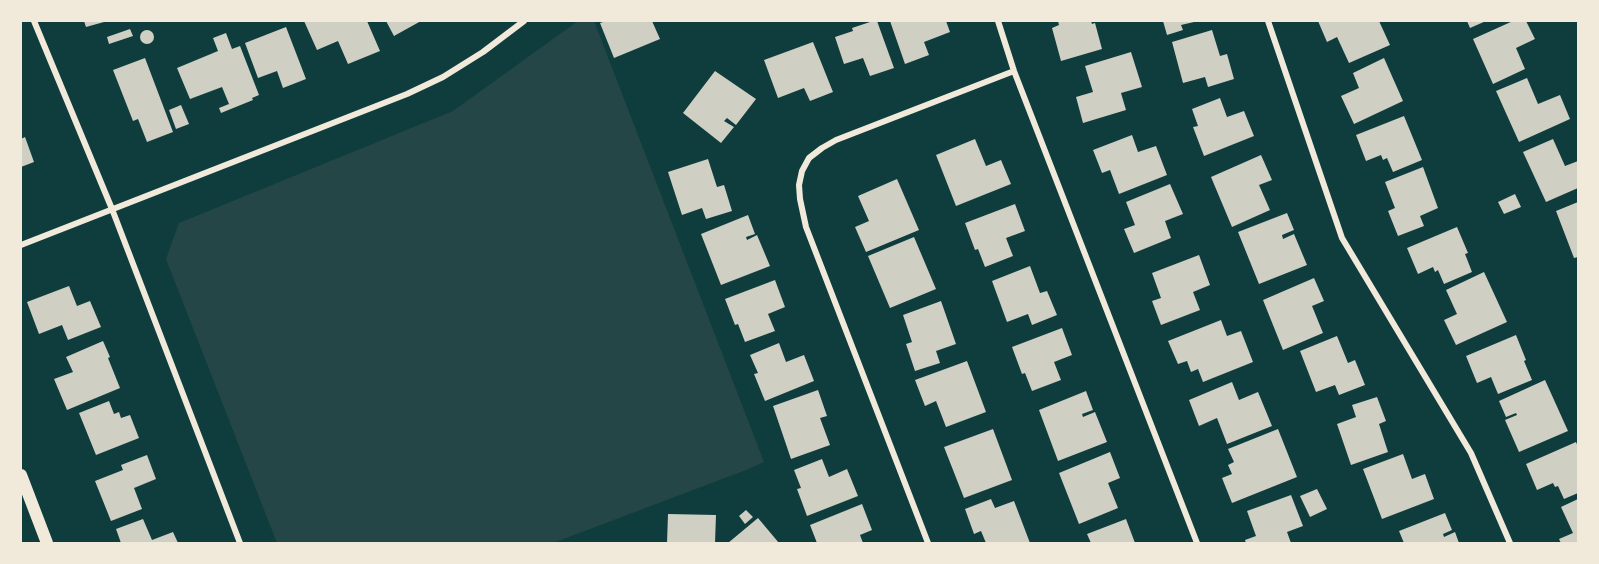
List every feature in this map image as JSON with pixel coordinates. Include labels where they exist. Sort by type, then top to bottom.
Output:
[{"type":"main road","points":[[21,475],[47,543]]},
{"type":"street","points":[[34,21],[112,209],[240,543]]},
{"type":"street","points":[[21,245],[416,90],[443,77],[483,52],[524,21]]},
{"type":"street","points":[[998,21],[1014,71],[1197,543]]},
{"type":"street","points":[[1268,21],[1342,238],[1471,453],[1510,543]]},
{"type":"street","points":[[928,543],[806,227],[802,214],[799,185],[802,171],[809,158],[836,140],[1014,71]]},
{"type":"shaded area","points":[[578,21],[594,21],[764,462],[553,543],[277,543],[166,259],[179,223],[453,111]]},
{"type":"building","points":[[84,21],[104,21],[104,22],[86,27]]},
{"type":"building","points":[[304,21],[367,21],[380,51],[348,64],[338,41],[317,50]]},
{"type":"building","points":[[386,21],[421,21],[394,36]]},
{"type":"building","points":[[652,21],[660,39],[614,58],[600,23]]},
{"type":"building","points":[[877,21],[894,68],[870,76],[863,58],[844,64],[835,37]]},
{"type":"building","points":[[890,21],[946,21],[950,32],[924,42],[929,55],[905,64]]},
{"type":"building","points":[[1058,21],[1095,23],[1102,49],[1061,61],[1052,28],[1059,25]]},
{"type":"building","points":[[1163,21],[1194,22],[1181,25],[1183,30],[1167,35]]},
{"type":"building","points":[[1318,21],[1379,21],[1390,45],[1349,63],[1337,37],[1327,42]]},
{"type":"building","points":[[1467,21],[1486,21],[1470,28]]},
{"type":"building","points":[[1513,21],[1526,21],[1535,39],[1516,48],[1525,69],[1493,84],[1473,39]]},
{"type":"building","points":[[286,27],[306,79],[283,88],[277,71],[258,78],[245,43]]},
{"type":"building","points":[[130,29],[133,36],[109,44],[107,37]]},
{"type":"building","points":[[147,30],[152,32],[154,37],[152,42],[147,44],[142,42],[140,37],[142,32]]},
{"type":"building","points":[[1212,30],[1220,56],[1227,54],[1234,79],[1208,87],[1205,77],[1183,83],[1172,42]]},
{"type":"building","points":[[226,33],[232,49],[240,46],[259,95],[252,98],[253,100],[221,113],[219,108],[229,104],[222,87],[190,99],[177,68],[218,51],[213,38]]},
{"type":"building","points":[[813,42],[833,92],[810,101],[804,88],[778,98],[764,60]]},
{"type":"building","points":[[1131,52],[1142,87],[1121,93],[1126,110],[1083,123],[1076,97],[1093,92],[1085,66]]},
{"type":"building","points":[[145,58],[173,132],[147,142],[138,119],[133,121],[113,70]]},
{"type":"building","points":[[1384,58],[1403,101],[1354,124],[1341,96],[1359,88],[1353,73]]},
{"type":"building","points":[[715,71],[756,99],[736,125],[727,118],[724,121],[734,127],[721,143],[683,113]]},
{"type":"building","points":[[1527,78],[1538,104],[1560,95],[1570,119],[1519,142],[1496,91]]},
{"type":"building","points":[[1220,98],[1227,117],[1244,111],[1254,136],[1204,156],[1193,127],[1198,126],[1192,109]]},
{"type":"building","points":[[181,105],[189,124],[176,129],[169,110]]},
{"type":"building","points":[[1404,116],[1422,160],[1393,172],[1387,158],[1383,160],[1381,155],[1366,161],[1356,135]]},
{"type":"building","points":[[1132,135],[1138,152],[1156,146],[1167,175],[1119,194],[1110,170],[1102,173],[1093,150]]},
{"type":"building","points":[[25,137],[34,162],[21,167],[21,139]]},
{"type":"building","points":[[975,139],[986,166],[1001,160],[1011,184],[956,206],[936,155]]},
{"type":"building","points":[[1553,139],[1565,166],[1578,161],[1578,188],[1546,202],[1523,152]]},
{"type":"building","points":[[1261,155],[1272,180],[1259,185],[1270,210],[1232,227],[1211,177]]},
{"type":"building","points":[[708,159],[717,187],[724,185],[732,211],[706,219],[702,208],[682,215],[668,172]]},
{"type":"building","points":[[1423,167],[1438,208],[1420,216],[1424,226],[1398,236],[1388,211],[1395,208],[1385,182]]},
{"type":"building","points":[[897,179],[919,230],[866,252],[855,227],[869,221],[858,196]]},
{"type":"building","points":[[1170,184],[1183,214],[1165,221],[1171,238],[1134,253],[1124,229],[1135,225],[1126,202]]},
{"type":"building","points":[[1515,194],[1521,207],[1504,214],[1498,202]]},
{"type":"building","points":[[1578,202],[1578,257],[1574,258],[1556,211]]},
{"type":"building","points":[[1015,204],[1025,231],[1006,238],[1013,256],[985,267],[978,249],[975,250],[965,223]]},
{"type":"building","points":[[1287,213],[1294,230],[1282,235],[1283,239],[1294,234],[1307,265],[1259,284],[1238,232]]},
{"type":"building","points":[[748,215],[755,234],[746,237],[747,240],[757,235],[770,266],[721,285],[701,234]]},
{"type":"building","points":[[1457,227],[1468,253],[1465,254],[1472,272],[1444,284],[1438,270],[1435,272],[1433,267],[1418,274],[1407,248]]},
{"type":"building","points":[[914,237],[936,289],[890,308],[868,256]]},
{"type":"building","points":[[1199,255],[1210,285],[1193,292],[1200,310],[1161,325],[1152,301],[1161,298],[1152,273]]},
{"type":"building","points":[[1030,266],[1040,293],[1047,291],[1057,315],[1032,325],[1028,314],[1007,322],[992,281]]},
{"type":"building","points":[[1484,272],[1507,322],[1456,345],[1444,320],[1457,314],[1446,290]]},
{"type":"building","points":[[1314,278],[1324,301],[1312,306],[1323,333],[1283,350],[1263,300]]},
{"type":"building","points":[[775,280],[785,307],[768,314],[775,331],[745,342],[738,324],[735,325],[725,299]]},
{"type":"building","points":[[69,286],[77,306],[90,301],[101,327],[68,340],[62,325],[39,334],[27,302]]},
{"type":"building","points":[[941,301],[956,344],[936,351],[940,363],[915,371],[906,344],[912,342],[903,315]]},
{"type":"building","points":[[1221,320],[1227,336],[1241,331],[1253,362],[1203,382],[1198,369],[1191,372],[1187,361],[1178,364],[1168,341]]},
{"type":"building","points":[[1062,328],[1072,355],[1054,362],[1061,380],[1032,391],[1025,373],[1022,374],[1012,347]]},
{"type":"building","points":[[1516,335],[1532,380],[1498,394],[1491,377],[1477,383],[1466,356]]},
{"type":"building","points":[[1337,336],[1348,363],[1355,360],[1365,385],[1339,395],[1335,385],[1316,392],[1300,351]]},
{"type":"building","points":[[103,341],[120,388],[67,410],[54,379],[73,372],[66,357]]},
{"type":"building","points":[[779,343],[786,362],[804,355],[814,381],[765,401],[754,374],[758,373],[750,355]]},
{"type":"building","points":[[967,361],[986,412],[946,427],[936,401],[925,406],[915,380]]},
{"type":"building","points":[[1545,380],[1568,431],[1519,452],[1505,420],[1517,415],[1516,413],[1506,417],[1499,401]]},
{"type":"building","points":[[1232,382],[1239,400],[1258,392],[1272,426],[1227,444],[1217,418],[1199,426],[1189,400]]},
{"type":"building","points":[[818,390],[827,416],[820,418],[830,445],[791,459],[773,406]]},
{"type":"building","points":[[1086,391],[1093,410],[1082,414],[1083,417],[1095,412],[1107,442],[1058,461],[1039,410]]},
{"type":"building","points":[[1377,397],[1386,421],[1379,424],[1388,452],[1351,465],[1337,424],[1356,417],[1352,405]]},
{"type":"building","points":[[109,401],[114,414],[119,412],[121,418],[130,415],[139,438],[96,455],[79,413]]},
{"type":"building","points":[[993,429],[1012,480],[964,498],[944,447]]},
{"type":"building","points":[[1278,429],[1297,477],[1232,503],[1222,478],[1232,474],[1228,465],[1234,462],[1228,449]]},
{"type":"building","points":[[1576,442],[1578,447],[1578,493],[1564,499],[1558,486],[1555,487],[1553,483],[1537,490],[1526,464]]},
{"type":"building","points":[[1110,452],[1120,478],[1108,483],[1118,508],[1079,524],[1059,473]]},
{"type":"building","points":[[1403,454],[1412,479],[1425,474],[1434,499],[1382,519],[1363,469]]},
{"type":"building","points":[[147,455],[156,479],[134,488],[142,509],[111,521],[95,481],[123,470],[121,465]]},
{"type":"building","points":[[822,459],[829,477],[847,469],[858,496],[807,516],[797,489],[801,488],[794,470]]},
{"type":"building","points":[[1317,489],[1327,509],[1310,517],[1300,496]]},
{"type":"building","points":[[1291,495],[1303,526],[1287,532],[1291,543],[1246,543],[1245,540],[1256,536],[1247,511]]},
{"type":"building","points":[[991,499],[995,508],[1014,501],[1030,543],[986,543],[981,531],[974,534],[965,509]]},
{"type":"building","points":[[1578,499],[1578,543],[1561,543],[1559,539],[1573,533],[1561,507]]},
{"type":"building","points":[[862,504],[872,530],[860,535],[863,543],[817,543],[810,525]]},
{"type":"building","points":[[746,510],[753,517],[745,524],[739,516]]},
{"type":"building","points":[[1445,513],[1452,530],[1443,534],[1444,537],[1455,532],[1459,543],[1404,543],[1399,531]]},
{"type":"building","points":[[668,514],[716,515],[715,543],[667,543]]},
{"type":"building","points":[[758,518],[779,543],[728,543]]},
{"type":"building","points":[[143,519],[152,540],[173,532],[178,543],[121,543],[116,529]]},
{"type":"building","points":[[1126,519],[1135,543],[1091,543],[1087,534]]}]
